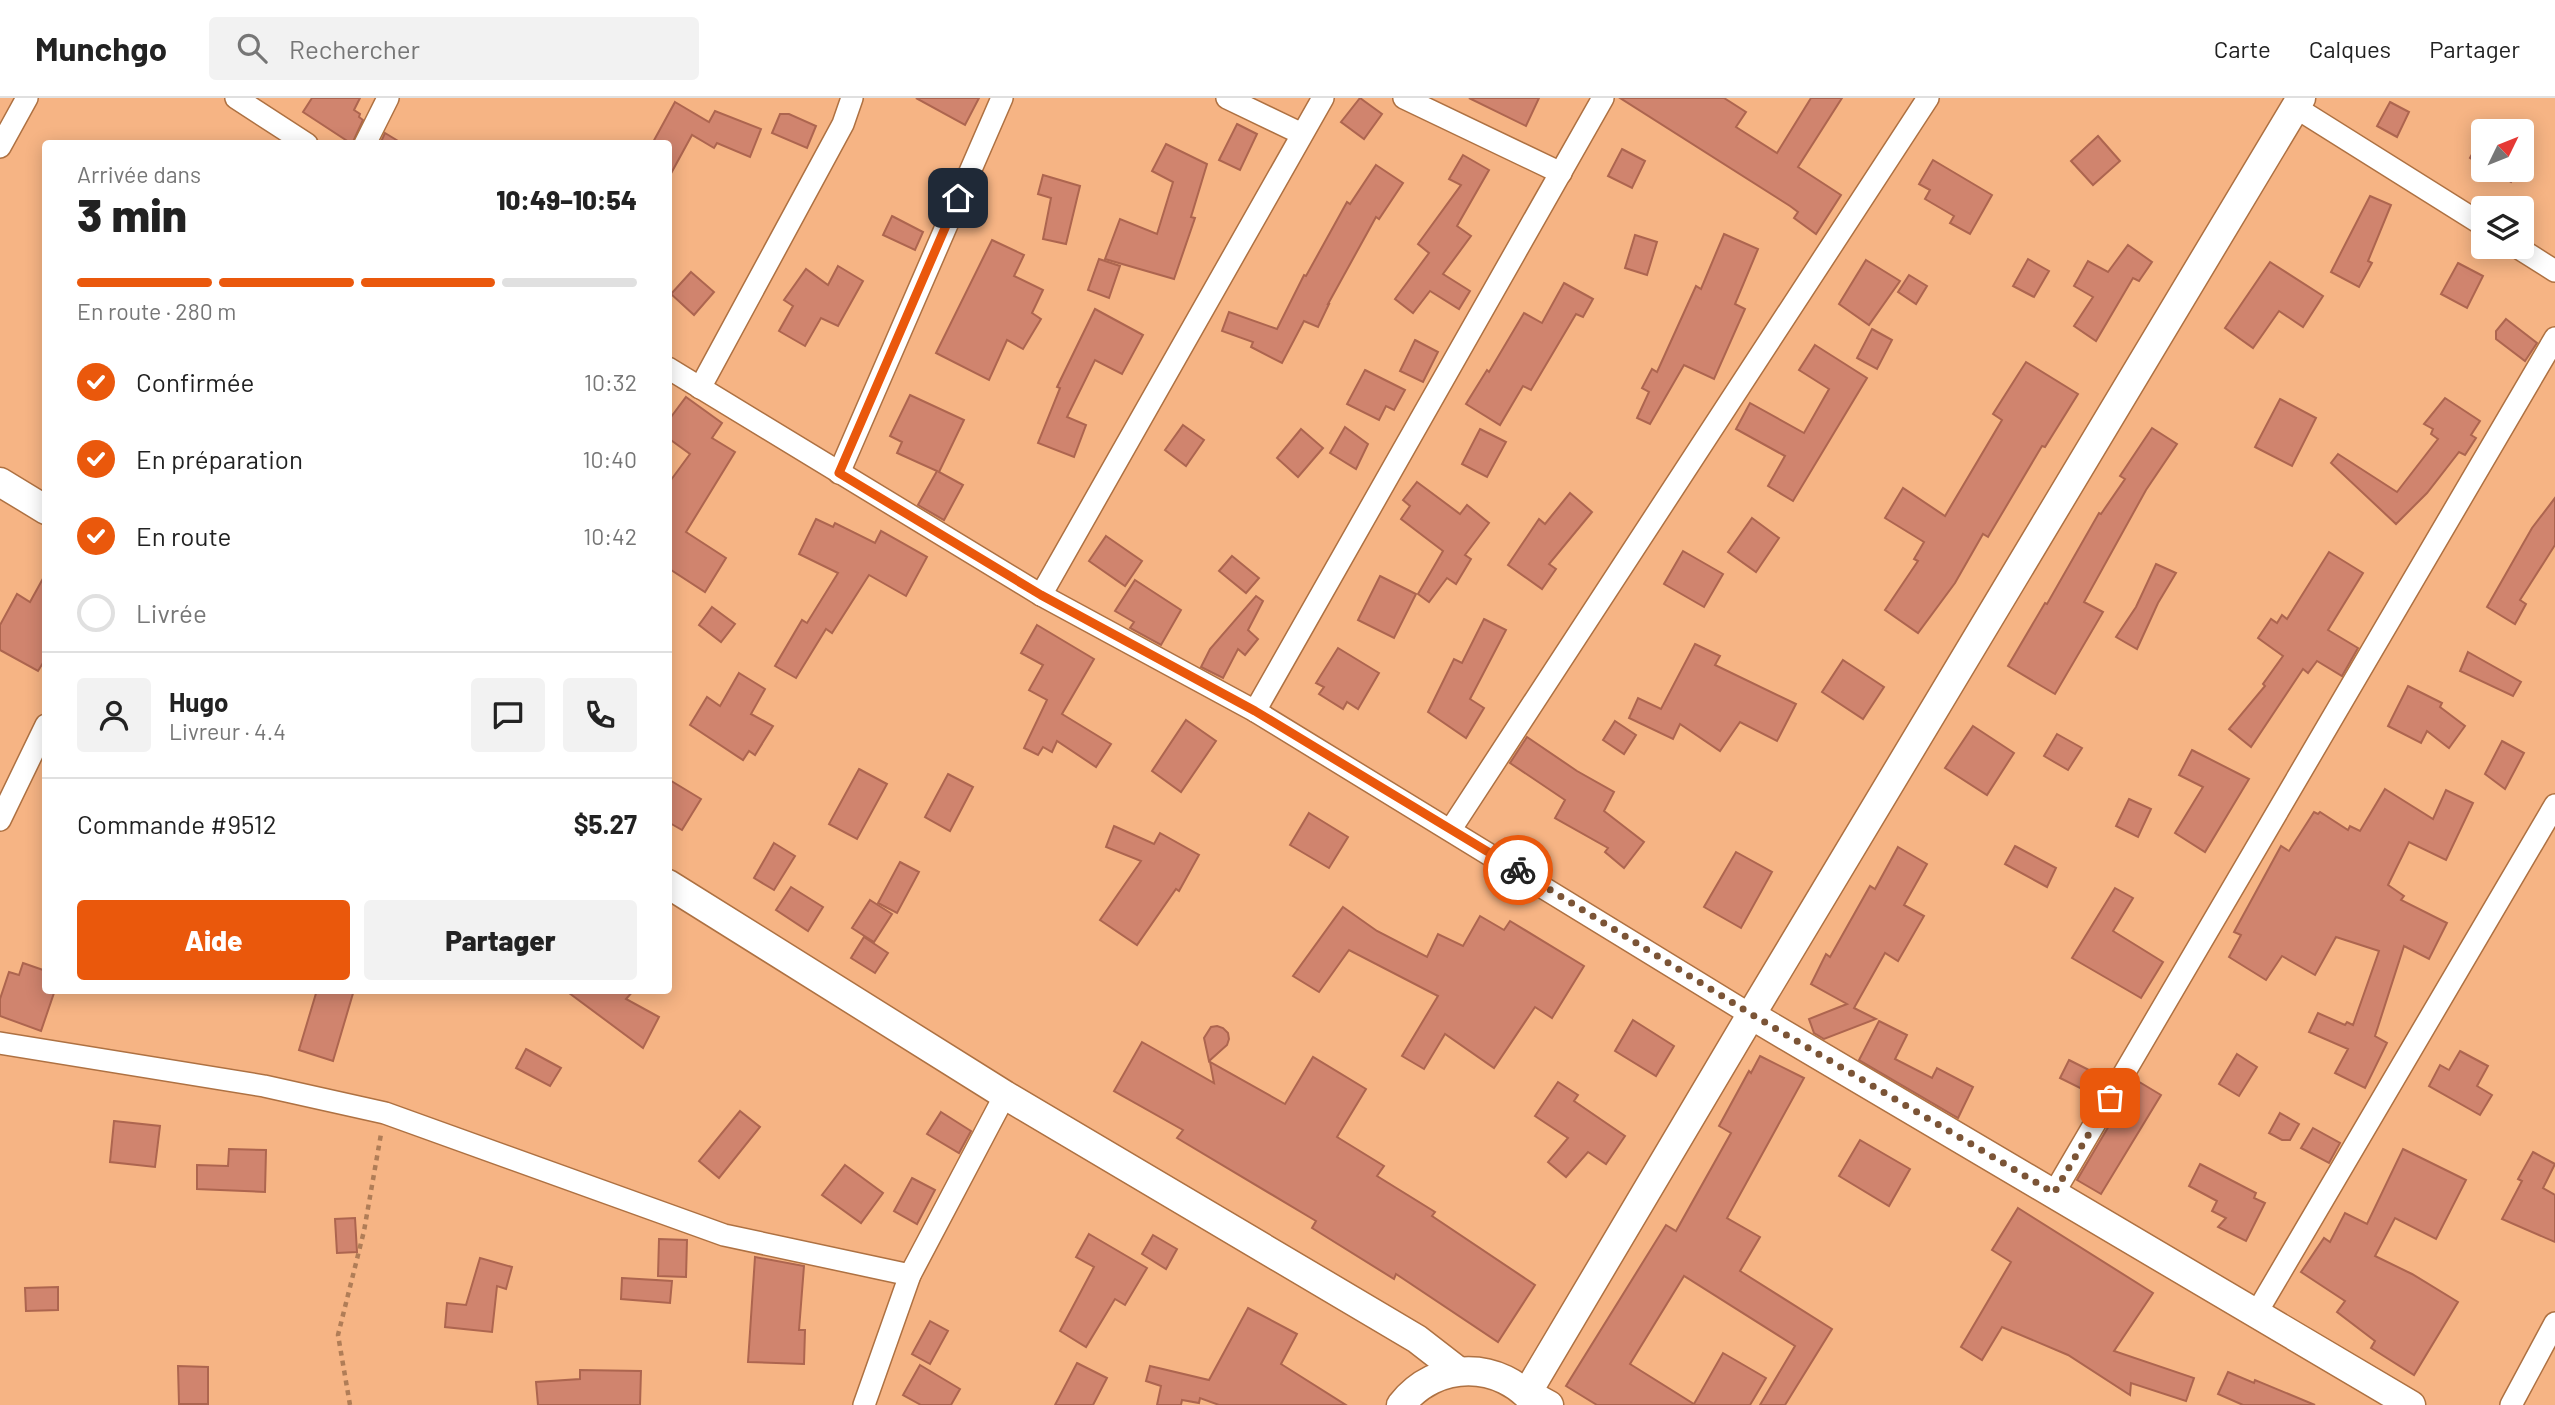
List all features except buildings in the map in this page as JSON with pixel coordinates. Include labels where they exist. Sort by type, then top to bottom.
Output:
[{"type":"street","points":[[0,147],[27,98]]},
{"type":"street","points":[[236,98],[301,140]]},
{"type":"street","points":[[367,140],[388,98]]},
{"type":"street","points":[[700,388],[843,124],[852,98]]},
{"type":"street","points":[[839,473],[1002,98]]},
{"type":"street","points":[[1227,98],[1301,134]]},
{"type":"street","points":[[1041,595],[1323,98]]},
{"type":"street","points":[[1404,98],[1561,173]]},
{"type":"street","points":[[1255,711],[1603,98]]},
{"type":"street","points":[[1451,829],[1928,98]]},
{"type":"street","points":[[1401,1405],[1410,1394],[1432,1378],[1457,1370],[1495,1374],[1537,1401],[1751,1014],[2298,102],[2471,217]]},
{"type":"street","points":[[2534,258],[2555,271]]},
{"type":"street","points":[[2054,1193],[2555,338]]},
{"type":"street","points":[[672,370],[1041,595],[1255,711],[1751,1014],[2411,1405]]},
{"type":"street","points":[[0,482],[42,508]]},
{"type":"street","points":[[0,820],[42,733]]},
{"type":"street","points":[[2257,1312],[2555,805]]},
{"type":"street","points":[[672,887],[1005,1095],[1418,1339],[1457,1370]]},
{"type":"street","points":[[0,1043],[264,1086],[385,1113],[724,1236],[910,1275]]},
{"type":"street","points":[[864,1405],[910,1275],[1005,1095]]},
{"type":"street","points":[[2511,1405],[2555,1323]]},
{"type":"path","points":[[350,1405],[338,1335],[363,1231],[385,1113]]},
{"type":"way so far","points":[[1518,870],[1751,1014],[2054,1193],[2110,1098]]},
{"type":"route","points":[[958,198],[839,473],[1041,595],[1255,711],[1518,870]]}]
